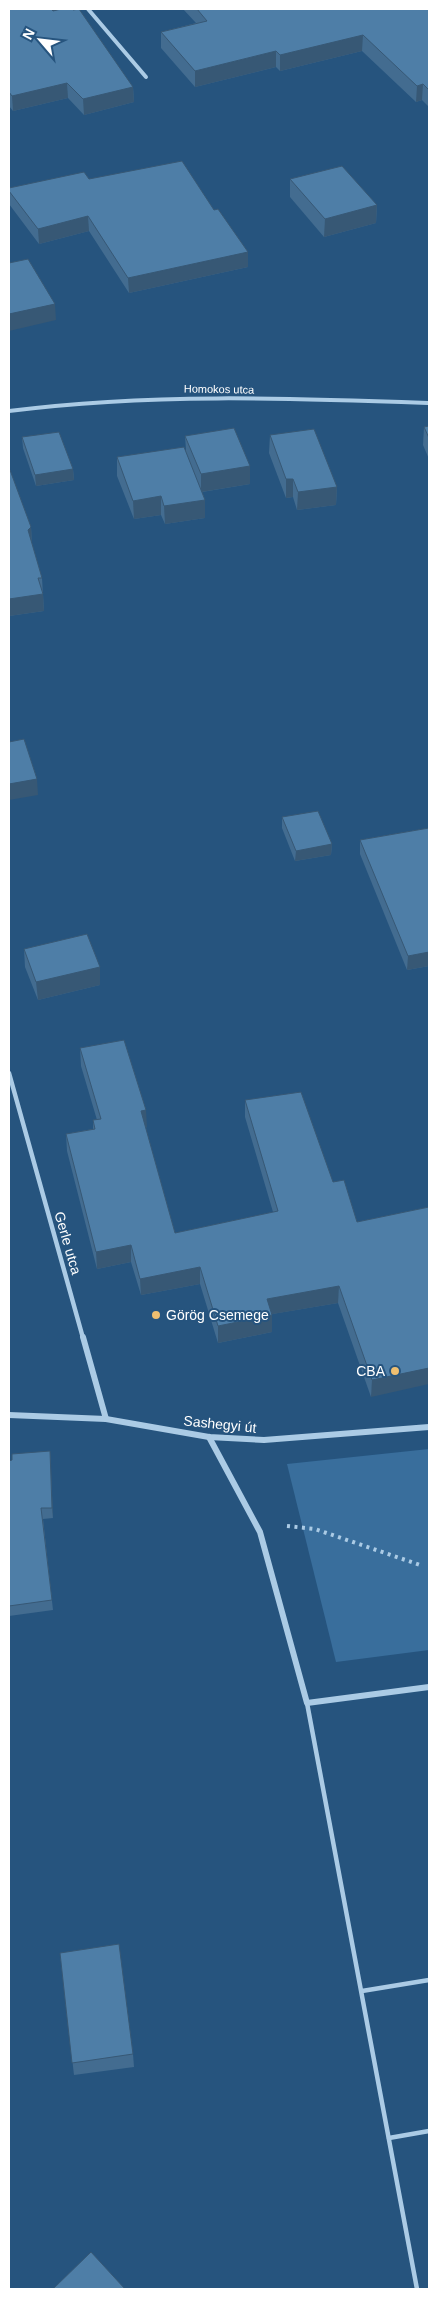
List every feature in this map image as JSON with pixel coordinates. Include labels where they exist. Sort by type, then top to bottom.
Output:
[{"type":"street","points":[[88,9],[146,77]]},
{"type":"street","name":"Homokos utca","points":[[9,411],[53,404],[169,397],[429,403]]},
{"type":"street","name":"Gerle utca","points":[[9,1073],[106,1419]]},
{"type":"street","name":"Sashegyi út","points":[[9,1415],[106,1419],[209,1437],[264,1440],[429,1427]]},
{"type":"street","points":[[209,1437],[260,1532],[307,1703],[429,1687]]},
{"type":"lane","points":[[307,1703],[417,2289]]},
{"type":"lane","points":[[362,1991],[429,1980]]},
{"type":"lane","points":[[389,2138],[429,2131]]},
{"type":"path","points":[[254,1523],[315,1529],[423,1566]]},
{"type":"shaded area","points":[[429,1449],[429,1650],[336,1662],[287,1464]]},
{"type":"building","points":[[9,9],[51,9],[53,11],[79,9],[133,87],[83,99],[67,83],[12,96],[9,92]]},
{"type":"building","points":[[197,9],[429,9],[429,90],[423,84],[417,86],[363,35],[280,55],[276,51],[195,71],[161,32],[207,21]]},
{"type":"building","points":[[182,161],[214,210],[218,209],[248,252],[128,278],[88,216],[38,229],[9,191],[9,188],[84,172],[89,179]]},
{"type":"building","points":[[342,166],[377,205],[325,219],[290,179]]},
{"type":"building","points":[[28,259],[55,304],[9,314],[9,263]]},
{"type":"building","points":[[429,426],[429,438],[424,427]]},
{"type":"building","points":[[234,428],[250,466],[201,474],[185,436]]},
{"type":"building","points":[[314,429],[337,487],[298,492],[293,479],[286,479],[270,435]]},
{"type":"building","points":[[59,432],[73,469],[35,475],[22,437]]},
{"type":"building","points":[[184,447],[205,500],[164,506],[161,496],[133,501],[117,457]]},
{"type":"building","points":[[9,470],[31,527],[28,530],[42,578],[38,578],[43,594],[9,599]]},
{"type":"building","points":[[24,739],[37,779],[9,784],[9,742]]},
{"type":"building","points":[[318,811],[332,844],[296,851],[282,817]]},
{"type":"building","points":[[429,828],[429,952],[408,956],[360,840]]},
{"type":"building","points":[[87,934],[100,967],[36,982],[24,949]]},
{"type":"building","points":[[124,1040],[146,1110],[141,1111],[175,1233],[278,1211],[245,1100],[301,1092],[333,1182],[344,1180],[357,1222],[429,1207],[429,1368],[372,1380],[339,1286],[267,1299],[272,1315],[218,1326],[200,1267],[140,1279],[131,1245],[96,1252],[66,1134],[95,1129],[93,1120],[101,1119],[80,1048]]},
{"type":"building","points":[[50,1451],[52,1508],[41,1508],[52,1600],[9,1606],[9,1461],[12,1460],[12,1454]]},
{"type":"building","points":[[119,1944],[133,2054],[72,2063],[60,1953]]},
{"type":"building","points":[[91,2252],[125,2289],[53,2289]]},
{"type":"place","name":"Görög Csemege","points":[[156,1315]]},
{"type":"place","name":"CBA","points":[[395,1371]]}]
